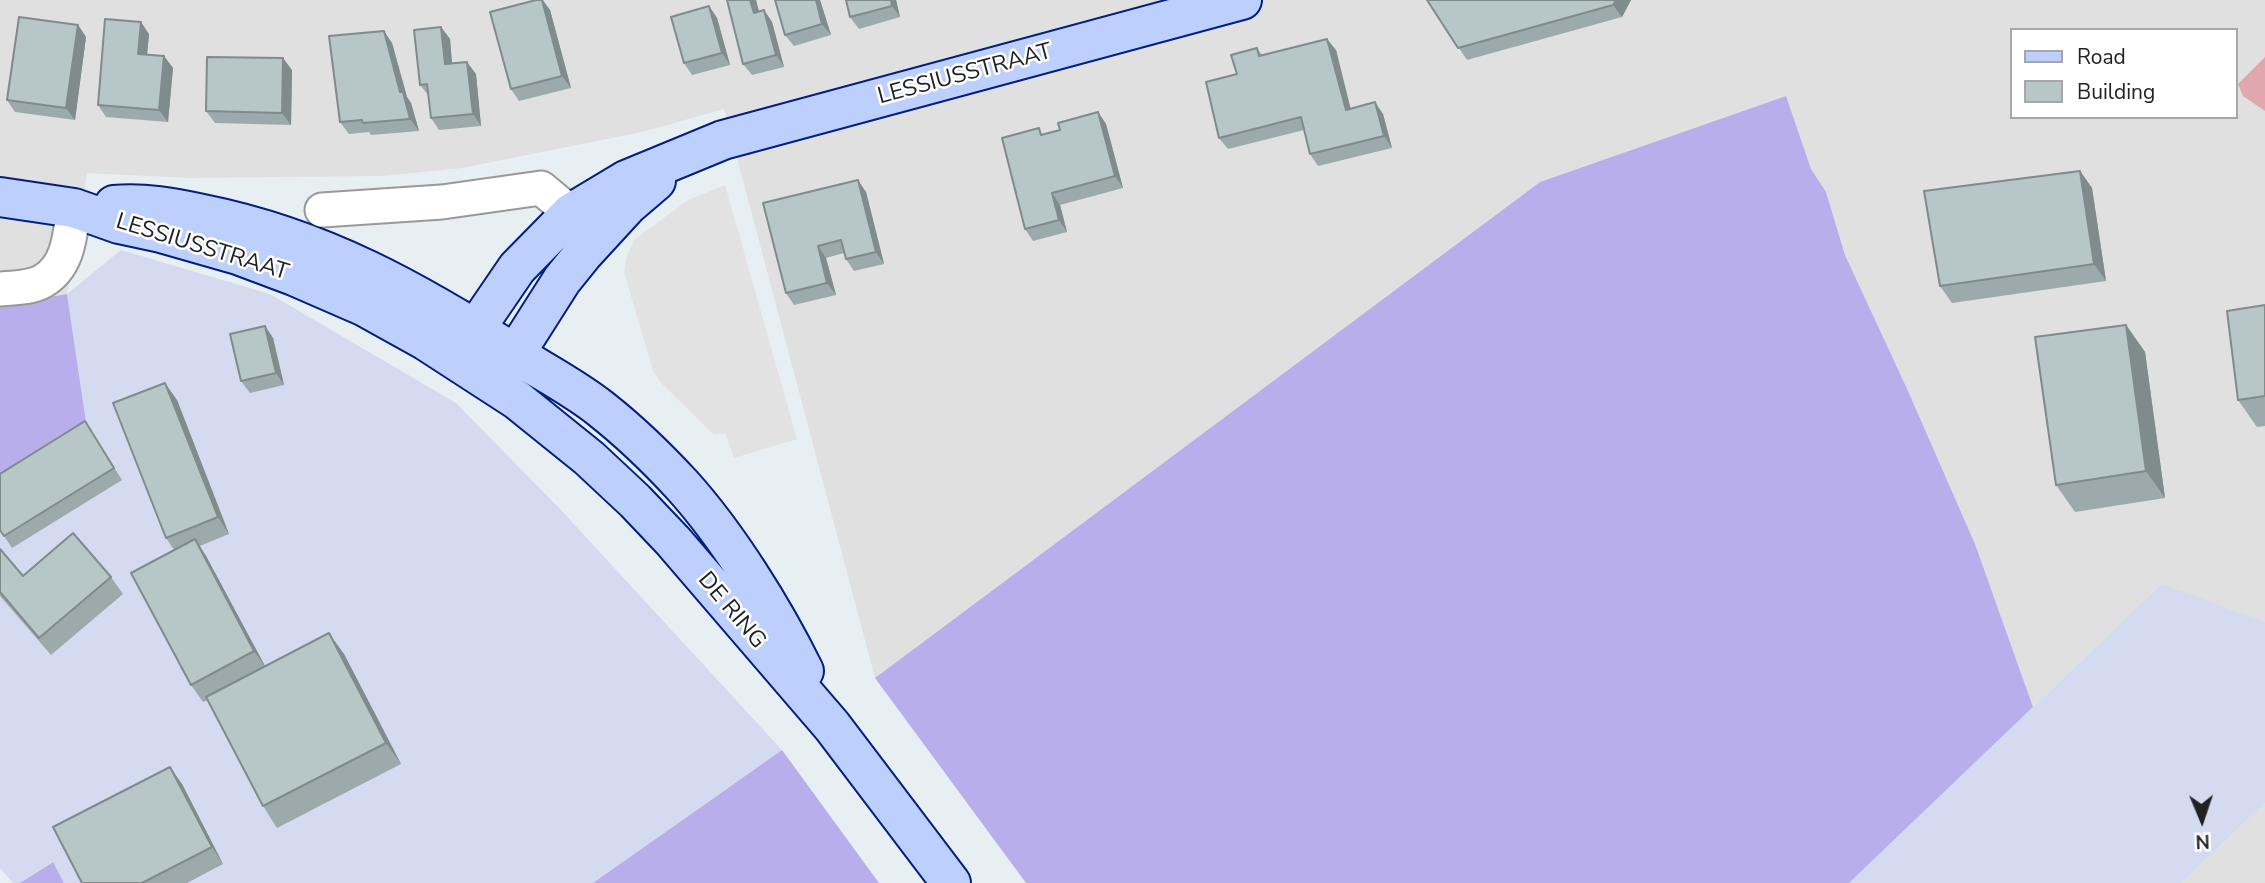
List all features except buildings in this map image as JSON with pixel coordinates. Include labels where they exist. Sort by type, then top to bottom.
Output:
[{"type":"main road","name":"LESSIUSSTRAAT","points":[[74,208],[126,204],[166,206],[249,223],[329,250],[394,281],[476,328],[517,268],[571,213],[625,180],[723,140],[1242,0]]},
{"type":"main road","name":"LESSIUSSTRAAT","points":[[515,354],[562,280],[590,246],[628,205],[690,153]]},
{"type":"main road","name":"LESSIUSSTRAAT","points":[[0,197],[74,208],[120,224],[238,255],[363,306],[477,372]]},
{"type":"main road","name":"DE RING","points":[[476,328],[600,408],[682,486],[723,538],[764,601],[800,662],[832,726]]},
{"type":"main road","points":[[476,328],[477,372],[515,354]]},
{"type":"main road","name":"DE RING","points":[[477,372],[543,419],[589,458],[654,521],[832,726],[951,883]]},
{"type":"street","points":[[322,210],[442,202],[541,188],[571,213]]},
{"type":"street","points":[[0,289],[43,282],[57,268],[69,247],[74,208]]},
{"type":"shaded area","points":[[0,0],[2265,0],[2265,622],[2162,585],[2033,707],[1975,544],[1845,255],[1826,192],[1811,169],[1786,96],[1540,182],[875,678],[724,109],[642,132],[462,168],[384,176],[189,178],[87,173],[67,294],[0,305]]},
{"type":"shaded area","points":[[2265,57],[2265,111],[2243,96],[2238,84]]},
{"type":"shaded area","points":[[1786,96],[1811,169],[1826,192],[1845,255],[1975,544],[2033,707],[1849,883],[1026,883],[875,678],[1540,182]]},
{"type":"shaded area","points":[[725,185],[797,439],[734,458],[725,433],[714,435],[662,384],[653,371],[624,272],[634,240],[688,200]]},
{"type":"shaded area","points":[[121,250],[270,294],[456,403],[561,510],[782,750],[593,883],[64,883],[52,862],[20,883],[13,883],[0,868],[0,481],[86,422],[67,294]]},
{"type":"shaded area","points":[[67,294],[86,422],[0,481],[0,305]]},
{"type":"shaded area","points":[[2162,584],[2265,622],[2265,803],[2181,883],[1849,883]]},
{"type":"shaded area","points":[[782,750],[879,883],[593,883]]},
{"type":"shaded area","points":[[2265,803],[2265,883],[2181,883]]},
{"type":"shaded area","points":[[53,862],[64,883],[20,883]]}]
